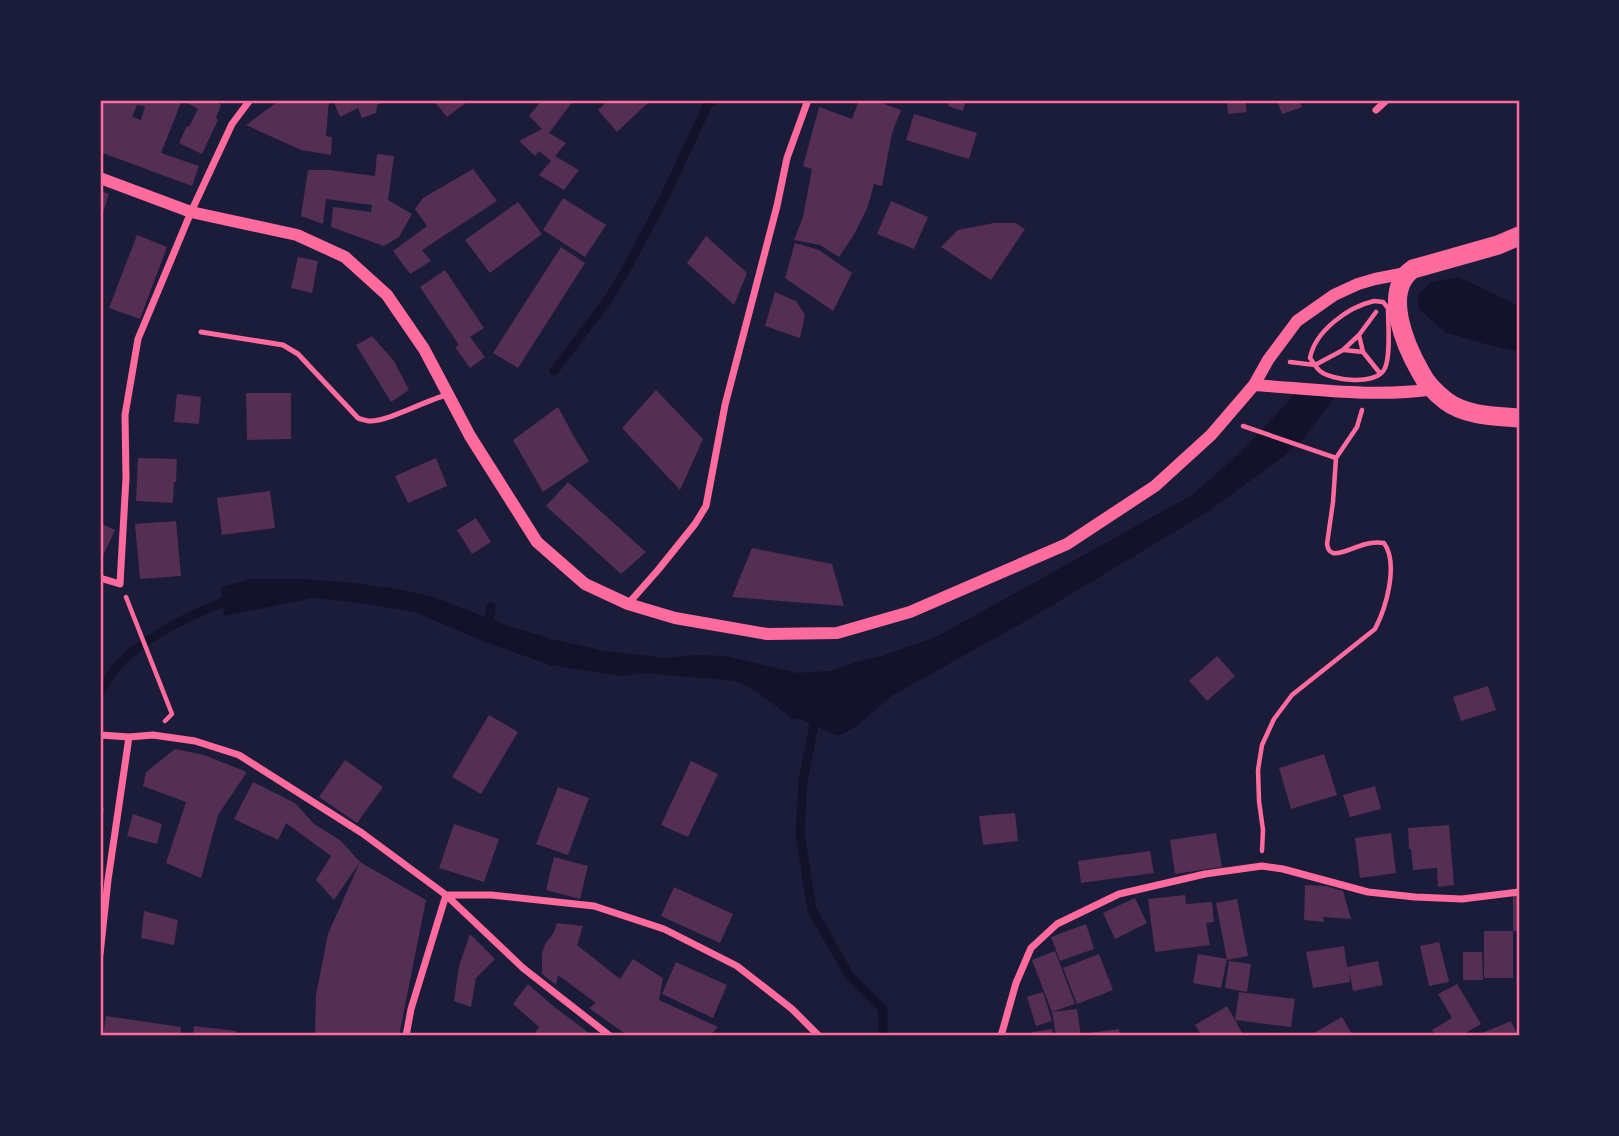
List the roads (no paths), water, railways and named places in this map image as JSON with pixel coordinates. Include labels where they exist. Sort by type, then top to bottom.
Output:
[{"type":"highway","points":[[1519,236],[1498,245],[1413,269],[1406,274],[1390,304],[1421,374],[1447,402],[1472,413],[1519,418]]},
{"type":"street","points":[[100,578],[120,584],[125,415],[138,339],[191,212],[232,124],[250,100]]},
{"type":"street","points":[[628,604],[695,524],[705,506],[728,391],[788,158],[808,100]]},
{"type":"street","points":[[1376,110],[1387,100]]},
{"type":"street","points":[[100,178],[191,212],[297,235],[345,257],[387,295],[424,349],[470,436],[537,541],[585,584],[628,604],[675,618],[767,634],[837,633],[910,612],[1067,544],[1155,486],[1211,435],[1254,384],[1297,321],[1334,295],[1358,284],[1406,274]]},
{"type":"street","points":[[1254,384],[1366,399],[1382,393],[1410,393],[1434,389]]},
{"type":"street","points":[[100,735],[153,735],[195,741],[239,755],[362,834],[446,895],[523,968],[610,1036]]},
{"type":"street","points":[[100,954],[128,737]]},
{"type":"street","points":[[1001,1036],[1016,982],[1031,948],[1057,924],[1119,894],[1205,874],[1262,866],[1368,892],[1415,897],[1462,900],[1519,892]]},
{"type":"street","points":[[406,1036],[411,1009],[446,895]]},
{"type":"street","points":[[446,895],[491,895],[594,906],[664,929],[737,966],[792,1009],[819,1036]]},
{"type":"lane","points":[[201,332],[283,345],[298,354],[358,418],[369,421],[447,395]]},
{"type":"waterway","points":[[554,371],[609,298],[628,266],[665,196],[708,104],[714,100]]},
{"type":"waterway","points":[[100,691],[123,660],[148,640],[189,617],[233,598]]},
{"type":"waterway","points":[[488,629],[491,607]]},
{"type":"waterway","points":[[816,715],[803,780],[800,834],[812,910],[849,975],[883,1009],[883,1036]]}]
